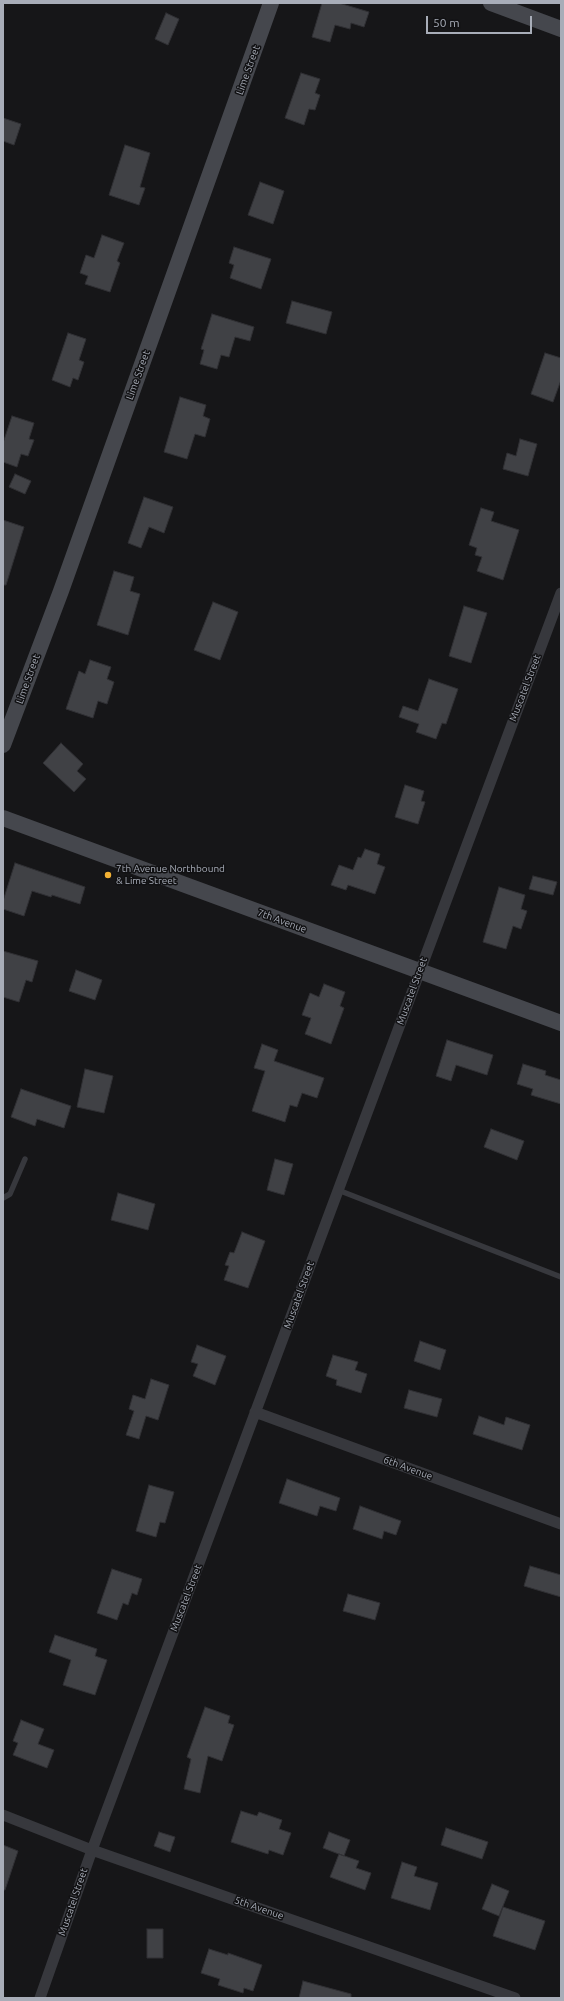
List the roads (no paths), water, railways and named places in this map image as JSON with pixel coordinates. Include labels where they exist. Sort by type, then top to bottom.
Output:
[{"type":"street","name":"Lime Street","points":[[3,745],[66,576],[271,3]]},
{"type":"street","points":[[491,3],[561,29]]},
{"type":"street","name":"Muscatel Street","points":[[40,1998],[92,1850],[561,593]]},
{"type":"street","name":"7th Avenue","points":[[3,818],[561,1023]]},
{"type":"street","name":"6th Avenue","points":[[255,1412],[561,1524]]},
{"type":"street","name":"5th Avenue","points":[[3,1815],[92,1850],[515,1998]]},
{"type":"lane","points":[[3,1198],[10,1194],[25,1159]]},
{"type":"lane","points":[[338,1190],[561,1277]]},
{"type":"place","name":"7th Avenue Northbound & Lime Street","points":[[108,875]]}]
